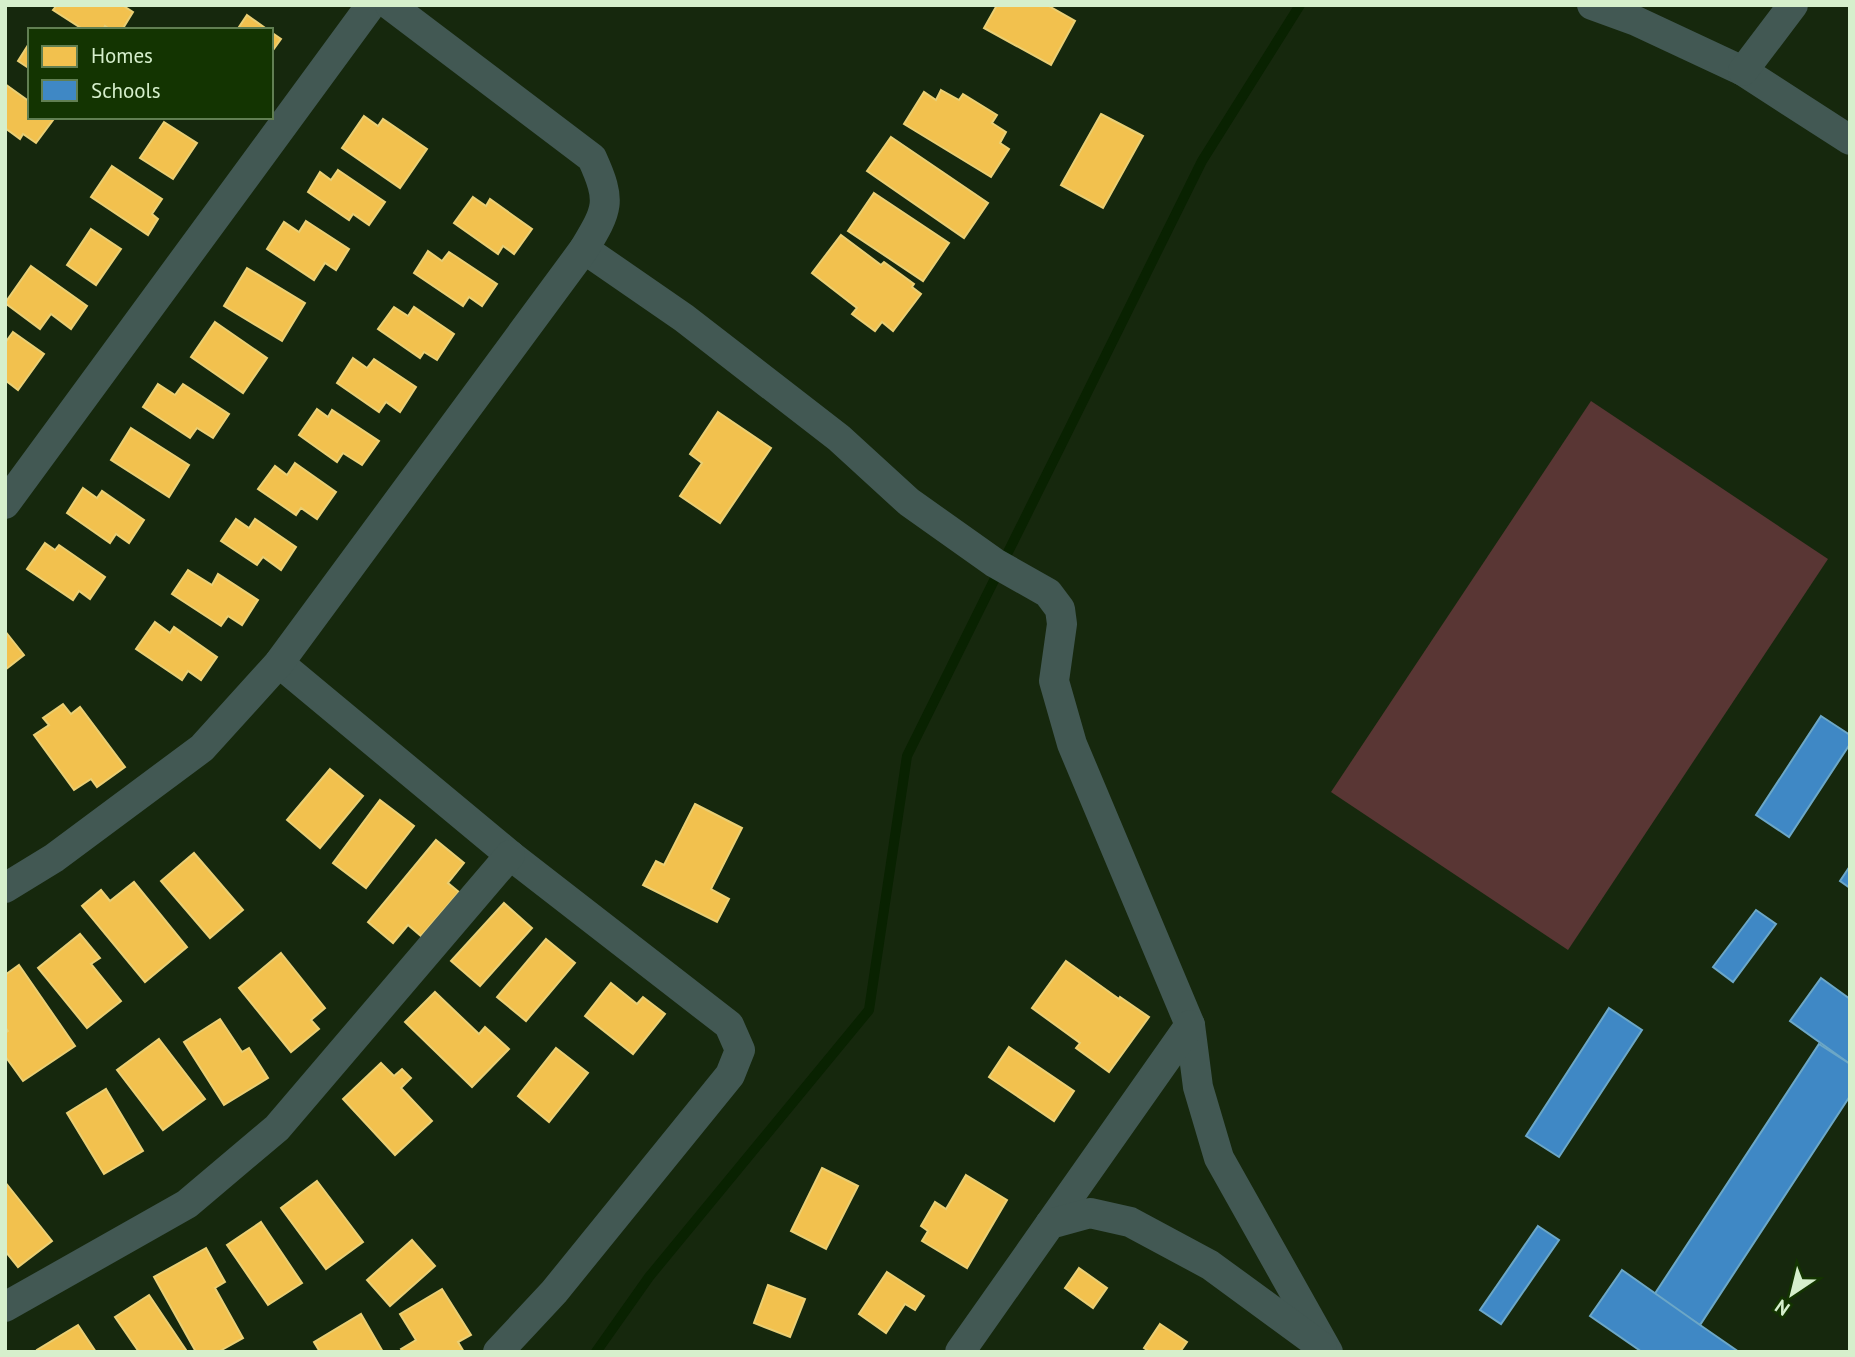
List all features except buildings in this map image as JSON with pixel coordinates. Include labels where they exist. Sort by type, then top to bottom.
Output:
[{"type":"street","points":[[5,504],[371,5]]},
{"type":"street","points":[[5,888],[54,858],[202,748],[279,663],[584,249],[604,216],[604,185],[592,158],[390,5]]},
{"type":"street","points":[[1592,5],[1636,21],[1743,71],[1850,140]]},
{"type":"street","points":[[1743,71],[1793,5]]},
{"type":"street","points":[[584,249],[684,318],[839,438],[909,502],[995,563],[1048,593],[1060,609],[1062,624],[1054,681],[1072,744],[1190,1025],[1198,1087],[1219,1158],[1328,1352]]},
{"type":"street","points":[[279,663],[510,855],[729,1025],[740,1050],[730,1076],[554,1292],[498,1352]]},
{"type":"street","points":[[5,1307],[187,1204],[277,1128],[510,855]]},
{"type":"street","points":[[960,1352],[1190,1025]]},
{"type":"street","points":[[1050,1224],[1090,1213],[1130,1223],[1210,1265],[1328,1352]]},
{"type":"shaded area","points":[[1591,401],[1828,559],[1568,950],[1331,792]]},
{"type":"waterway","points":[[596,1352],[649,1277],[869,1010],[907,756],[1202,161],[1300,5]]}]
